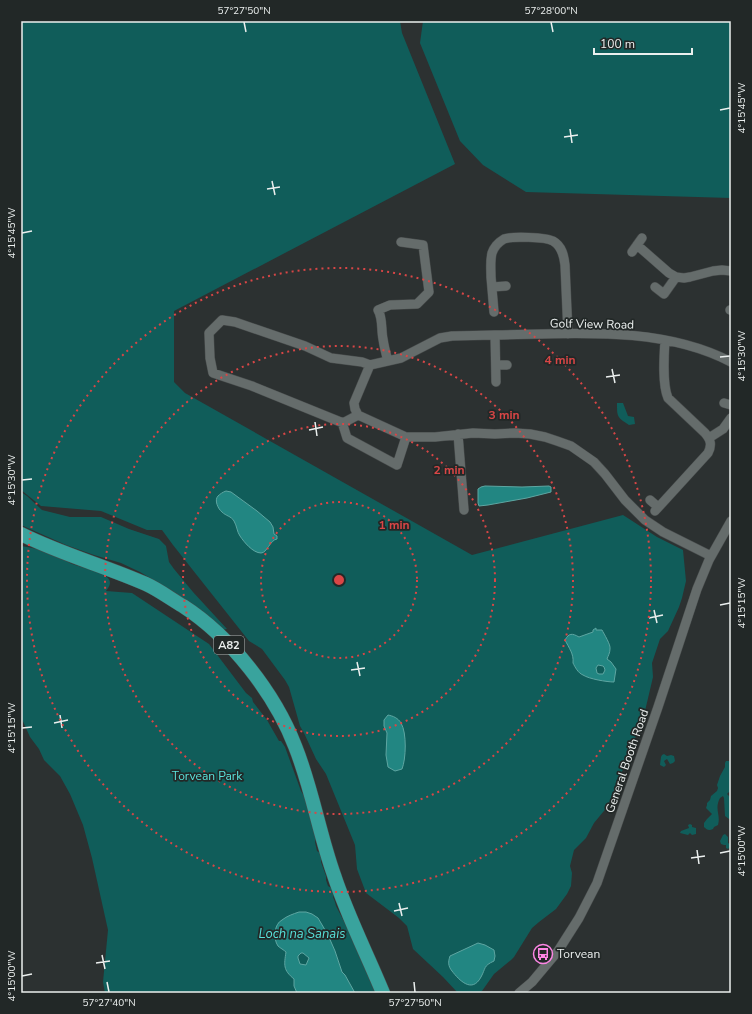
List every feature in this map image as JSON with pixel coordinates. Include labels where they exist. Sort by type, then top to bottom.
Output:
[{"type":"highway","name":"A82","points":[[21,534],[64,553],[147,585],[185,607],[210,626],[239,656],[270,696],[283,719],[295,746],[333,875],[383,993]]},
{"type":"street","points":[[494,312],[490,262],[492,252],[497,244],[505,239],[514,237],[544,238],[553,241],[560,247],[564,255],[568,334]]},
{"type":"street","points":[[388,361],[383,341],[380,312],[378,310],[390,305],[417,304],[429,292],[423,245],[402,242]]},
{"type":"street","points":[[637,245],[669,273],[676,276],[684,278],[713,271],[731,271]]},
{"type":"street","points":[[655,287],[662,298],[676,276]]},
{"type":"street","points":[[492,287],[506,286]]},
{"type":"street","points":[[358,415],[343,423],[252,386],[213,373],[210,358],[209,333],[222,320],[235,322],[305,346],[331,358],[362,362],[370,365],[354,403],[355,409],[358,415],[406,437],[435,437],[473,433],[530,434],[557,440],[571,446],[594,462],[606,474],[625,500],[645,520],[662,532],[711,556]]},
{"type":"street","name":"Golf View Road","points":[[370,365],[401,358],[440,338],[452,336],[568,334],[611,334],[665,340],[710,352],[731,362]]},
{"type":"street","points":[[495,336],[496,382]]},
{"type":"street","points":[[650,500],[656,509],[708,454],[711,443],[709,438],[668,398],[665,387],[665,340]]},
{"type":"street","points":[[496,365],[507,365]]},
{"type":"street","points":[[709,438],[723,429],[731,418]]},
{"type":"street","points":[[342,422],[347,438],[397,465],[406,437]]},
{"type":"street","points":[[458,434],[464,510]]},
{"type":"street","name":"General Booth Road","points":[[519,993],[532,982],[558,951],[579,918],[597,883],[697,588],[711,556],[731,521]]},
{"type":"green space","points":[[21,21],[400,21],[402,33],[455,164],[174,311],[174,382],[185,393],[472,555],[623,515],[657,537],[683,550],[686,581],[682,598],[668,631],[660,639],[652,663],[653,677],[645,711],[608,806],[594,823],[586,838],[574,850],[570,866],[572,873],[571,886],[567,894],[556,909],[532,928],[514,957],[494,974],[479,993],[457,992],[413,949],[407,926],[399,918],[366,893],[357,869],[355,845],[326,774],[316,759],[300,726],[289,687],[262,649],[249,641],[162,530],[147,530],[101,511],[41,506],[21,490]]},
{"type":"green space","points":[[423,21],[731,21],[731,198],[526,192],[483,165],[460,141],[420,43]]},
{"type":"green space","points":[[617,403],[623,403],[628,416],[634,417],[635,424],[629,425],[618,416]]},
{"type":"green space","points":[[21,492],[42,510],[70,517],[101,517],[129,529],[159,539],[166,546],[169,562],[174,569],[227,629],[222,630],[174,592],[140,572],[121,563],[66,545],[21,525]]},
{"type":"green space","name":"Torvean Park","points":[[21,546],[52,553],[74,565],[105,575],[110,582],[106,591],[132,593],[209,644],[246,693],[252,698],[253,702],[267,720],[279,741],[281,741],[285,747],[301,791],[306,799],[314,827],[317,851],[320,853],[328,886],[333,889],[333,897],[336,906],[377,993],[105,993],[103,982],[108,930],[83,825],[70,794],[60,776],[44,760],[39,749],[30,737],[21,717]]},
{"type":"green space","points":[[664,754],[667,756],[674,756],[675,761],[670,764],[667,759],[664,761],[666,765],[664,767],[660,765],[661,757]]},
{"type":"green space","points":[[726,761],[729,761],[731,764],[731,793],[729,792],[727,794],[731,798],[731,818],[729,819],[725,816],[723,796],[718,802],[718,825],[713,829],[708,830],[704,827],[704,823],[712,814],[706,808],[707,803],[711,796],[717,791],[717,785]]},
{"type":"green space","points":[[690,824],[692,827],[696,828],[696,834],[692,835],[690,833],[688,835],[680,833],[681,831],[689,828],[688,825]]},
{"type":"green space","points":[[725,834],[728,837],[728,843],[730,844],[728,849],[726,848],[726,845],[721,844],[720,841]]},
{"type":"water","points":[[485,486],[549,486],[551,487],[551,492],[527,498],[479,506],[478,489]]},
{"type":"water","points":[[226,491],[231,492],[270,522],[277,539],[272,542],[265,551],[258,553],[249,547],[239,534],[233,519],[219,509],[216,502],[217,498]]},
{"type":"water","points":[[596,628],[596,630],[602,630],[608,642],[610,650],[607,659],[616,669],[614,682],[598,680],[581,674],[573,663],[572,654],[565,640],[569,635],[573,634],[579,637],[593,632]],"holes":[[[598,665],[603,666],[605,670],[603,674],[597,673],[596,668]]]},
{"type":"water","points":[[388,715],[400,721],[404,733],[405,753],[403,765],[402,769],[395,771],[388,767],[386,755],[387,733],[384,726],[384,720]]},
{"type":"water","name":"Loch na Sanais","points":[[299,912],[306,912],[318,918],[328,935],[342,972],[355,993],[297,993],[294,986],[294,979],[285,967],[286,952],[276,943],[275,932],[279,922],[288,916]],"holes":[[[303,953],[309,958],[306,965],[300,964],[298,958],[298,956]]]},
{"type":"water","points":[[478,943],[494,950],[495,956],[494,961],[486,966],[477,982],[470,985],[466,984],[455,975],[450,967],[449,960],[450,956]]},
{"type":"place","name":"Torvean","points":[[543,954]]}]
